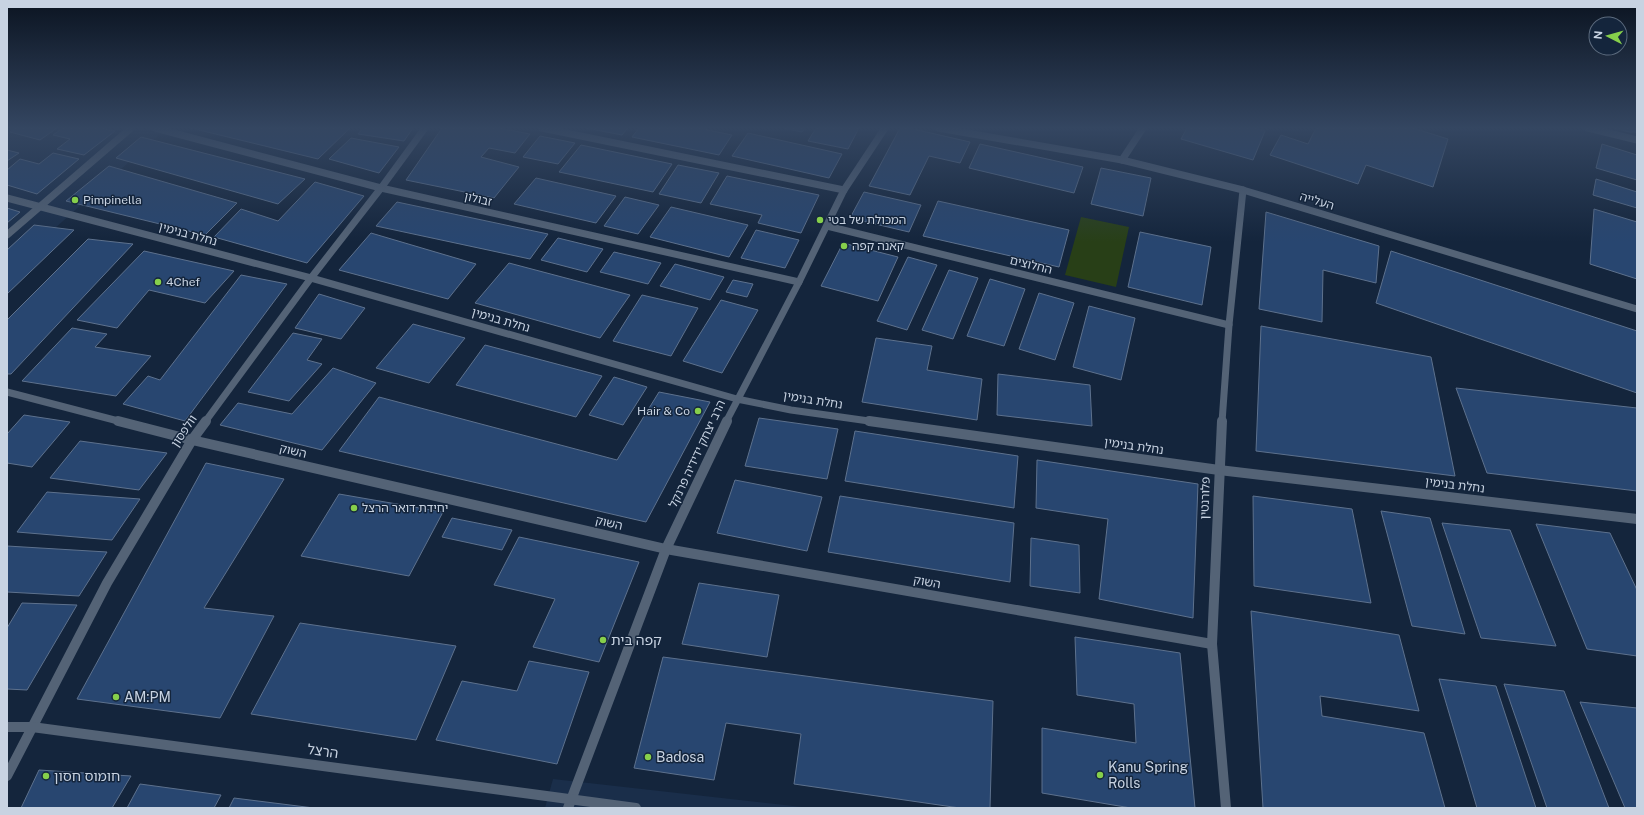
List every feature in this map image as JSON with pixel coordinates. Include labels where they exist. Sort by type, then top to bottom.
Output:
[{"type":"street","points":[[7,235],[88,166]]},
{"type":"street","name":"זבולון","points":[[298,166],[381,188],[799,282]]},
{"type":"street","name":"וולפסון","points":[[7,776],[107,583],[192,440],[311,278],[397,166]]},
{"type":"street","points":[[727,166],[844,190]]},
{"type":"street","name":"הרב יצחק ידידיה פרנקל","points":[[570,803],[666,549],[737,399],[799,282],[844,190],[860,166]]},
{"type":"street","name":"העלייה","points":[[1146,166],[1243,190],[1637,309]]},
{"type":"street","name":"פלורנטין","points":[[1226,808],[1212,644],[1220,470],[1229,324],[1243,190]]},
{"type":"street","name":"נחלת בנימין","points":[[7,198],[40,208],[311,278],[737,399],[791,410],[1220,470],[1637,519]]},
{"type":"street","name":"החלוצים","points":[[827,226],[1229,324]]},
{"type":"street","name":"השוק","points":[[7,392],[192,440],[666,549],[1212,644]]},
{"type":"street","name":"הרצל","points":[[7,727],[32,727],[570,803],[636,808]]},
{"type":"shaded area","points":[[7,166],[124,166],[7,271]]},
{"type":"shaded area","points":[[553,779],[811,808],[545,808]]},
{"type":"green space","points":[[1081,217],[1129,227],[1116,287],[1065,275]]},
{"type":"building","points":[[12,166],[71,166],[37,194],[7,185],[7,170]]},
{"type":"building","points":[[109,166],[237,203],[205,235],[66,201]]},
{"type":"building","points":[[144,166],[254,166],[305,179],[278,204]]},
{"type":"building","points":[[354,166],[384,166],[379,173]]},
{"type":"building","points":[[416,166],[519,167],[494,198],[406,180]]},
{"type":"building","points":[[564,166],[671,166],[653,192],[559,172]]},
{"type":"building","points":[[677,166],[719,173],[701,203],[659,194]]},
{"type":"building","points":[[776,166],[835,166],[829,178]]},
{"type":"building","points":[[880,166],[924,166],[910,195],[869,186]]},
{"type":"building","points":[[970,166],[1083,167],[1074,193],[969,168]]},
{"type":"building","points":[[1303,166],[1366,166],[1358,184]]},
{"type":"building","points":[[1369,166],[1440,166],[1433,187]]},
{"type":"building","points":[[1596,166],[1637,166],[1637,180],[1596,168]]},
{"type":"building","points":[[1101,168],[1151,178],[1143,216],[1091,204]]},
{"type":"building","points":[[727,176],[819,195],[801,233],[758,223],[762,215],[710,204]]},
{"type":"building","points":[[536,178],[616,196],[596,223],[514,204]]},
{"type":"building","points":[[1596,179],[1637,192],[1637,208],[1593,195]]},
{"type":"building","points":[[315,182],[364,196],[307,263],[214,237],[241,209],[278,221]]},
{"type":"building","points":[[864,192],[921,205],[909,232],[850,218]]},
{"type":"building","points":[[625,197],[659,205],[638,234],[604,226]]},
{"type":"building","points":[[938,201],[1069,230],[1059,267],[923,236]]},
{"type":"building","points":[[397,202],[548,234],[530,259],[376,226]]},
{"type":"building","points":[[671,207],[748,225],[729,257],[650,237]]},
{"type":"building","points":[[7,208],[20,212],[7,223]]},
{"type":"building","points":[[1594,209],[1637,222],[1637,279],[1590,264]]},
{"type":"building","points":[[1266,212],[1379,246],[1376,283],[1323,270],[1322,322],[1259,309]]},
{"type":"building","points":[[34,225],[74,230],[7,294],[7,250]]},
{"type":"building","points":[[756,230],[799,240],[785,268],[741,258]]},
{"type":"building","points":[[1140,232],[1211,247],[1202,305],[1128,287]]},
{"type":"building","points":[[371,233],[476,264],[448,299],[339,270]]},
{"type":"building","points":[[558,238],[603,249],[587,272],[541,260]]},
{"type":"building","points":[[88,239],[133,244],[11,374],[7,374],[7,320]]},
{"type":"building","points":[[843,243],[898,257],[878,301],[821,286]]},
{"type":"building","points":[[144,251],[234,271],[205,303],[149,290],[117,328],[77,320]]},
{"type":"building","points":[[1391,251],[1637,331],[1637,393],[1376,303]]},
{"type":"building","points":[[614,252],[661,263],[648,284],[600,272]]},
{"type":"building","points":[[908,257],[937,265],[907,330],[877,321]]},
{"type":"building","points":[[509,263],[630,295],[600,338],[475,303]]},
{"type":"building","points":[[675,264],[724,277],[710,300],[660,286]]},
{"type":"building","points":[[949,270],[978,278],[953,339],[922,330]]},
{"type":"building","points":[[241,275],[287,284],[185,421],[123,404],[148,376],[160,380]]},
{"type":"building","points":[[990,279],[1025,289],[1004,346],[967,336]]},
{"type":"building","points":[[733,280],[753,284],[747,297],[726,292]]},
{"type":"building","points":[[1039,293],[1074,303],[1055,360],[1019,349]]},
{"type":"building","points":[[319,294],[365,308],[341,339],[295,328]]},
{"type":"building","points":[[642,295],[698,308],[671,356],[613,341]]},
{"type":"building","points":[[721,300],[758,310],[722,373],[683,361]]},
{"type":"building","points":[[1089,306],[1135,318],[1121,380],[1073,367]]},
{"type":"building","points":[[413,324],[465,338],[429,383],[376,368]]},
{"type":"building","points":[[1261,326],[1431,357],[1455,476],[1256,451]]},
{"type":"building","points":[[72,328],[107,334],[95,347],[151,356],[116,396],[22,381]]},
{"type":"building","points":[[293,333],[322,339],[307,360],[322,364],[289,401],[248,392]]},
{"type":"building","points":[[876,338],[932,346],[927,370],[982,379],[977,420],[862,402]]},
{"type":"building","points":[[485,345],[602,376],[576,417],[456,385]]},
{"type":"building","points":[[333,368],[376,383],[322,450],[220,425],[238,403],[292,414]]},
{"type":"building","points":[[998,374],[1090,385],[1092,426],[997,415]]},
{"type":"building","points":[[614,377],[647,387],[623,425],[589,415]]},
{"type":"building","points":[[1456,388],[1637,408],[1637,491],[1487,473]]},
{"type":"building","points":[[659,392],[710,402],[646,522],[339,451],[379,397],[617,460]]},
{"type":"building","points":[[24,415],[70,422],[32,467],[7,463],[7,434]]},
{"type":"building","points":[[759,418],[838,429],[827,479],[745,466]]},
{"type":"building","points":[[855,431],[1018,456],[1014,508],[845,481]]},
{"type":"building","points":[[80,441],[167,453],[139,490],[50,478]]},
{"type":"building","points":[[1037,460],[1198,484],[1193,618],[1099,599],[1108,519],[1036,508]]},
{"type":"building","points":[[206,463],[284,479],[204,608],[274,616],[220,718],[77,699]]},
{"type":"building","points":[[735,480],[822,497],[807,551],[717,533]]},
{"type":"building","points":[[47,492],[140,499],[112,540],[17,532]]},
{"type":"building","points":[[339,494],[443,512],[409,576],[301,556]]},
{"type":"building","points":[[840,496],[1014,523],[1010,582],[828,552]]},
{"type":"building","points":[[1253,496],[1352,509],[1371,603],[1254,586]]},
{"type":"building","points":[[1381,511],[1430,518],[1465,634],[1412,626]]},
{"type":"building","points":[[452,518],[512,530],[502,550],[442,537]]},
{"type":"building","points":[[1442,523],[1510,530],[1556,646],[1481,638]]},
{"type":"building","points":[[1536,524],[1610,533],[1637,590],[1637,656],[1587,649]]},
{"type":"building","points":[[519,537],[639,562],[599,662],[533,647],[555,599],[494,585]]},
{"type":"building","points":[[1031,538],[1079,545],[1080,593],[1030,586]]},
{"type":"building","points":[[7,546],[107,552],[79,596],[7,592]]},
{"type":"building","points":[[699,583],[779,595],[767,657],[682,644]]},
{"type":"building","points":[[22,603],[77,605],[27,690],[7,689],[7,628]]},
{"type":"building","points":[[1251,611],[1399,635],[1419,711],[1320,696],[1322,716],[1424,733],[1445,808],[1263,808]]},
{"type":"building","points":[[300,623],[456,646],[416,740],[251,714]]},
{"type":"building","points":[[1075,637],[1180,653],[1195,808],[1131,808],[1042,793],[1042,728],[1136,743],[1134,704],[1077,695]]},
{"type":"building","points":[[663,657],[993,701],[990,808],[960,808],[794,784],[801,734],[726,723],[714,780],[634,768]]},
{"type":"building","points":[[529,661],[589,672],[557,764],[436,740],[462,681],[517,691]]},
{"type":"building","points":[[1439,679],[1496,686],[1536,808],[1477,808]]},
{"type":"building","points":[[1504,684],[1564,691],[1609,808],[1547,808]]},
{"type":"building","points":[[1580,702],[1637,708],[1637,808],[1625,808]]},
{"type":"building","points":[[39,770],[131,776],[112,808],[21,808]]},
{"type":"building","points":[[140,784],[221,795],[214,808],[127,808]]},
{"type":"building","points":[[234,798],[314,808],[229,808]]},
{"type":"place","name":"Pimpinella","points":[[75,200]]},
{"type":"place","name":"המכולת של בטי","points":[[820,220]]},
{"type":"place","name":"קאנה קפה","points":[[844,246]]},
{"type":"place","name":"4Chef","points":[[158,282]]},
{"type":"place","name":"Hair & Co","points":[[698,411]]},
{"type":"place","name":"יחידת דואר הרצל","points":[[354,508]]},
{"type":"place","name":"קפה בית","points":[[603,640]]},
{"type":"place","name":"AM:PM","points":[[116,697]]},
{"type":"place","name":"Badosa","points":[[648,757]]},
{"type":"place","name":"Kanu Spring Rolls","points":[[1100,775]]},
{"type":"place","name":"חומוס חסון","points":[[46,776]]}]
